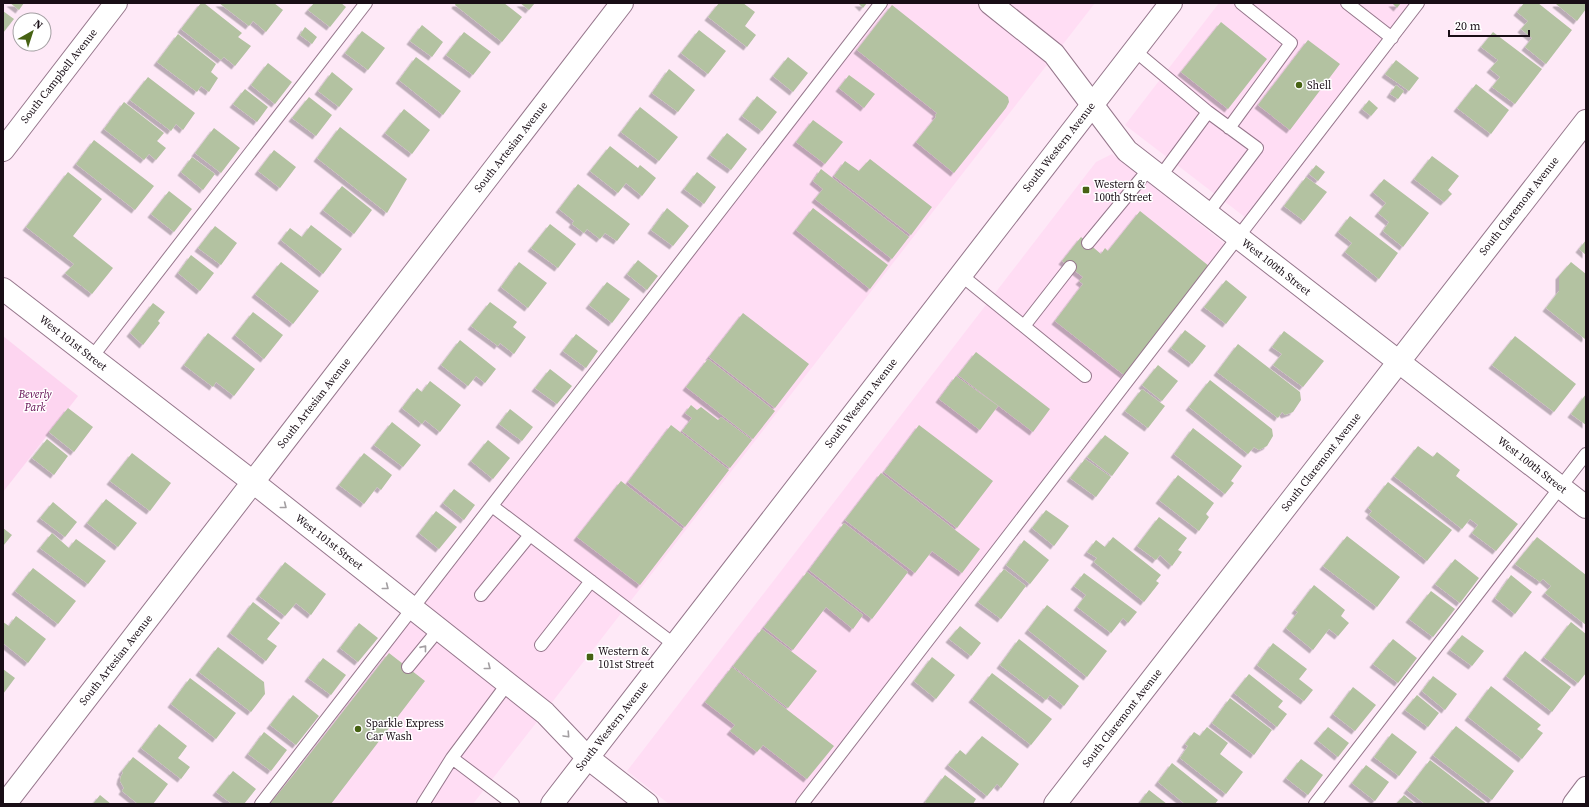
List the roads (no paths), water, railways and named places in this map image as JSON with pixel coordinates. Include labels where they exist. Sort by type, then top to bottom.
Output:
[{"type":"street","name":"South Campbell Avenue","points":[[3,150],[116,3]]},
{"type":"street","name":"South Artesian Avenue","points":[[5,804],[622,3]]},
{"type":"street","name":"West 100th Street","points":[[990,3],[1054,54],[1127,151],[1586,507]]},
{"type":"street","name":"South Western Avenue","points":[[552,804],[1170,3]]},
{"type":"street","name":"South Claremont Avenue","points":[[1055,804],[1586,121]]},
{"type":"street","name":"West 101st Street","points":[[3,289],[253,482],[508,683],[545,713],[588,758],[647,804]]},
{"type":"street","points":[[1574,804],[1586,788]]},
{"type":"lane","points":[[92,357],[366,3]]},
{"type":"lane","points":[[262,804],[881,3]]},
{"type":"lane","points":[[1229,128],[1291,43],[1241,3]]},
{"type":"lane","points":[[1347,3],[1392,38]]},
{"type":"lane","points":[[802,804],[1418,3]]},
{"type":"lane","points":[[1134,50],[1208,112],[1257,148],[1207,214]]},
{"type":"lane","points":[[1088,243],[1155,173],[1208,112]]},
{"type":"lane","points":[[1024,326],[1070,267]]},
{"type":"lane","points":[[961,275],[1085,376]]},
{"type":"lane","points":[[1315,804],[1586,454]]},
{"type":"lane","points":[[492,506],[675,645]]},
{"type":"lane","points":[[481,595],[530,535]]},
{"type":"lane","points":[[541,645],[591,581]]},
{"type":"lane","points":[[408,667],[439,629]]},
{"type":"lane","points":[[423,804],[452,758],[508,683]]},
{"type":"lane","points":[[452,758],[513,804]]},
{"type":"place","name":"Shell","points":[[1299,85]]},
{"type":"place","name":"Western & 100th Street","points":[[1086,190]]},
{"type":"place","name":"Western & 101st Street","points":[[590,657]]},
{"type":"place","name":"Sparkle Express Car Wash","points":[[358,729]]},
{"type":"park label","name":"Beverly Park","points":[[35,400]]}]
